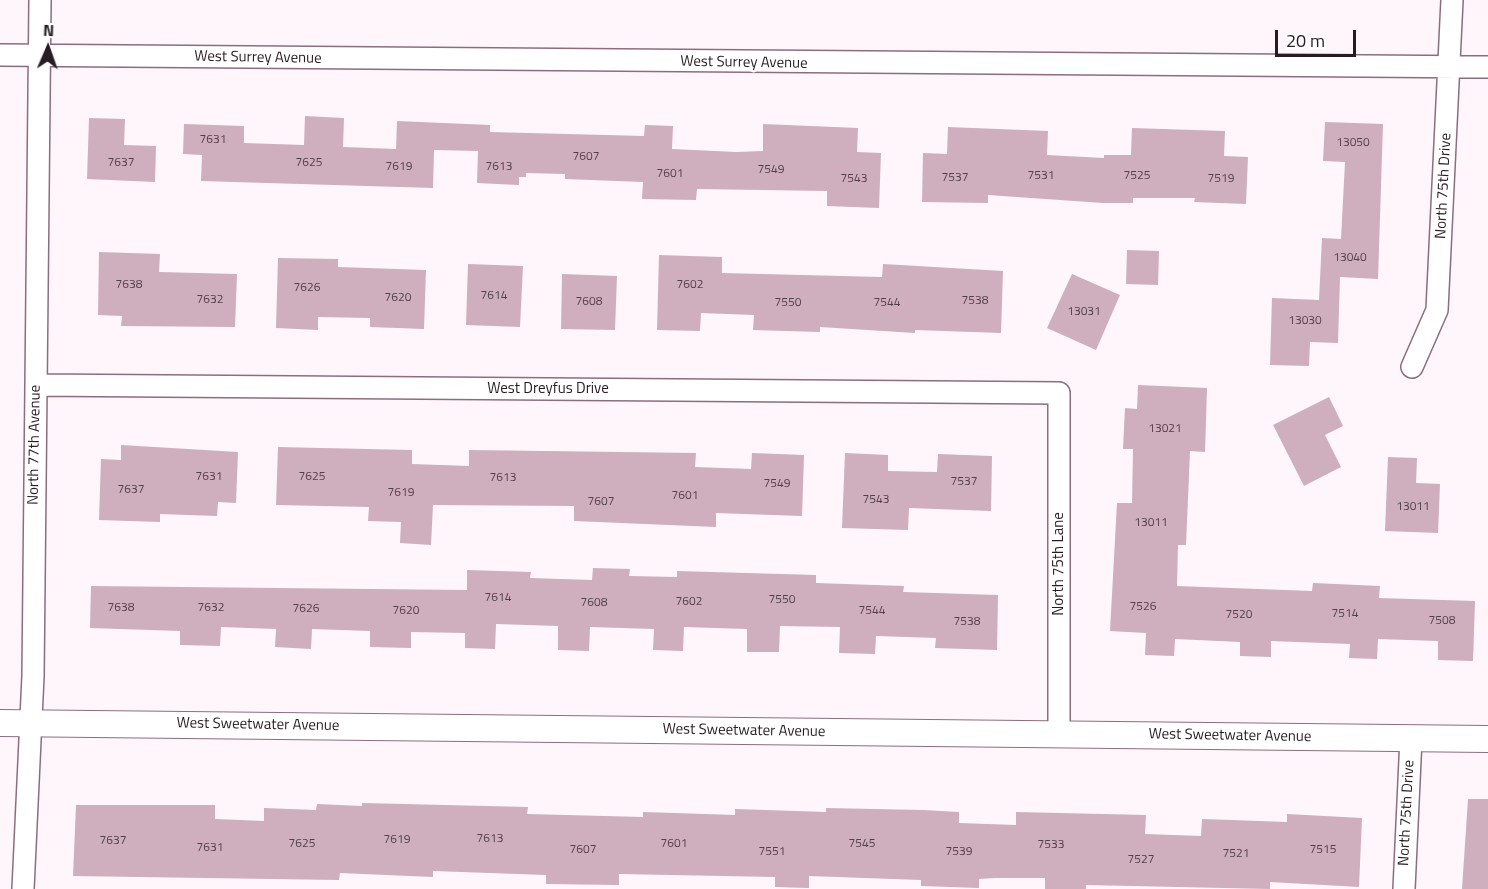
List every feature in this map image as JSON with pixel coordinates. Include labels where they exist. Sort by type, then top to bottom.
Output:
[{"type":"street","name":"North 77th Avenue","points":[[23,889],[31,723],[40,0]]},
{"type":"street","name":"North 75th Drive","points":[[1412,367],[1437,310],[1452,0]]},
{"type":"street","name":"West Surrey Avenue","points":[[0,55],[1488,67]]},
{"type":"street","name":"West Dreyfus Drive","points":[[36,385],[1059,393]]},
{"type":"street","name":"North 75th Lane","points":[[1059,393],[1059,734]]},
{"type":"street","name":"West Sweetwater Avenue","points":[[0,723],[1488,739]]},
{"type":"street","name":"North 75th Drive","points":[[1404,889],[1411,738]]},
{"type":"building","points":[[305,116],[344,118],[343,147],[396,149],[397,121],[490,125],[490,132],[644,136],[645,125],[673,126],[672,149],[736,152],[763,151],[763,124],[858,128],[857,152],[881,153],[879,208],[827,206],[827,191],[697,189],[696,200],[642,199],[643,182],[565,179],[565,174],[526,173],[526,177],[519,177],[519,185],[477,183],[478,151],[434,150],[433,188],[201,181],[202,155],[183,154],[184,124],[244,126],[244,143],[304,145]]},
{"type":"building","points":[[89,118],[125,119],[124,145],[156,146],[155,182],[87,179]]},
{"type":"building","points":[[1325,122],[1383,124],[1378,279],[1340,277],[1338,343],[1310,342],[1309,366],[1270,365],[1272,298],[1319,300],[1322,238],[1341,239],[1345,162],[1323,161]]},
{"type":"building","points":[[948,127],[1048,131],[1047,155],[1104,158],[1104,155],[1131,155],[1132,128],[1225,131],[1224,156],[1248,157],[1246,204],[1194,202],[1195,198],[1133,198],[1133,203],[1103,203],[988,195],[988,203],[922,202],[923,153],[947,154]]},
{"type":"building","points":[[1127,250],[1159,251],[1158,285],[1126,284]]},
{"type":"building","points":[[99,252],[160,254],[159,272],[237,274],[235,327],[121,326],[122,316],[98,315]]},
{"type":"building","points":[[659,255],[722,257],[722,273],[882,277],[883,264],[1003,271],[1001,333],[915,330],[915,333],[820,327],[820,332],[753,330],[754,315],[701,313],[700,331],[657,330]]},
{"type":"building","points":[[278,258],[338,259],[338,267],[426,270],[424,329],[370,327],[370,318],[318,317],[318,330],[276,328]]},
{"type":"building","points":[[468,264],[523,266],[520,327],[466,325]]},
{"type":"building","points":[[562,274],[617,276],[615,330],[561,329]]},
{"type":"building","points":[[1072,274],[1120,295],[1096,350],[1047,328]]},
{"type":"building","points":[[1138,385],[1207,388],[1205,452],[1190,451],[1186,545],[1178,545],[1177,586],[1312,591],[1313,583],[1380,586],[1379,598],[1475,601],[1473,661],[1438,660],[1438,641],[1378,639],[1377,659],[1349,658],[1350,644],[1271,641],[1271,657],[1240,656],[1240,642],[1175,639],[1174,656],[1145,655],[1146,633],[1110,631],[1117,503],[1132,503],[1133,449],[1123,449],[1125,408],[1137,409]]},
{"type":"building","points":[[1329,397],[1343,426],[1325,435],[1341,467],[1304,486],[1273,425]]},
{"type":"building","points":[[121,445],[238,452],[236,503],[218,502],[217,516],[160,514],[160,522],[99,520],[101,459],[121,460]]},
{"type":"building","points":[[278,447],[412,450],[412,464],[469,466],[469,450],[696,453],[695,467],[751,469],[752,453],[804,455],[802,516],[716,513],[716,527],[574,521],[574,506],[433,505],[431,545],[400,543],[401,522],[368,521],[369,507],[276,505]]},
{"type":"building","points":[[845,453],[888,455],[888,471],[937,472],[938,454],[992,456],[991,511],[909,508],[908,530],[842,528]]},
{"type":"building","points":[[1388,457],[1417,458],[1416,483],[1440,484],[1438,533],[1385,531]]},
{"type":"building","points":[[593,568],[630,569],[629,576],[677,577],[677,571],[816,575],[816,583],[904,586],[903,592],[998,595],[997,650],[935,648],[936,638],[876,636],[875,654],[839,653],[840,627],[780,626],[779,652],[747,652],[747,629],[684,627],[683,651],[653,650],[654,629],[590,627],[589,651],[558,650],[558,626],[496,624],[495,649],[465,648],[465,633],[411,632],[411,648],[370,647],[370,631],[312,629],[311,649],[275,647],[276,629],[221,627],[220,646],[180,645],[180,631],[90,628],[91,586],[467,590],[467,570],[531,572],[530,578],[592,580]]},
{"type":"building","points":[[1468,799],[1488,799],[1488,889],[1462,889]]},
{"type":"building","points":[[362,803],[528,807],[527,814],[643,817],[643,812],[735,815],[735,809],[826,812],[826,808],[923,810],[959,812],[959,823],[1016,825],[1016,812],[1146,815],[1145,834],[1201,836],[1202,819],[1287,822],[1287,814],[1362,818],[1359,887],[1270,882],[1270,889],[1086,885],[1086,889],[1045,889],[1045,878],[995,878],[979,879],[979,888],[921,886],[921,880],[809,876],[809,888],[775,887],[775,877],[619,874],[619,885],[546,884],[546,875],[433,871],[433,877],[340,873],[339,880],[73,876],[76,805],[215,805],[215,819],[264,821],[264,808],[316,810],[317,804],[362,806]]}]
